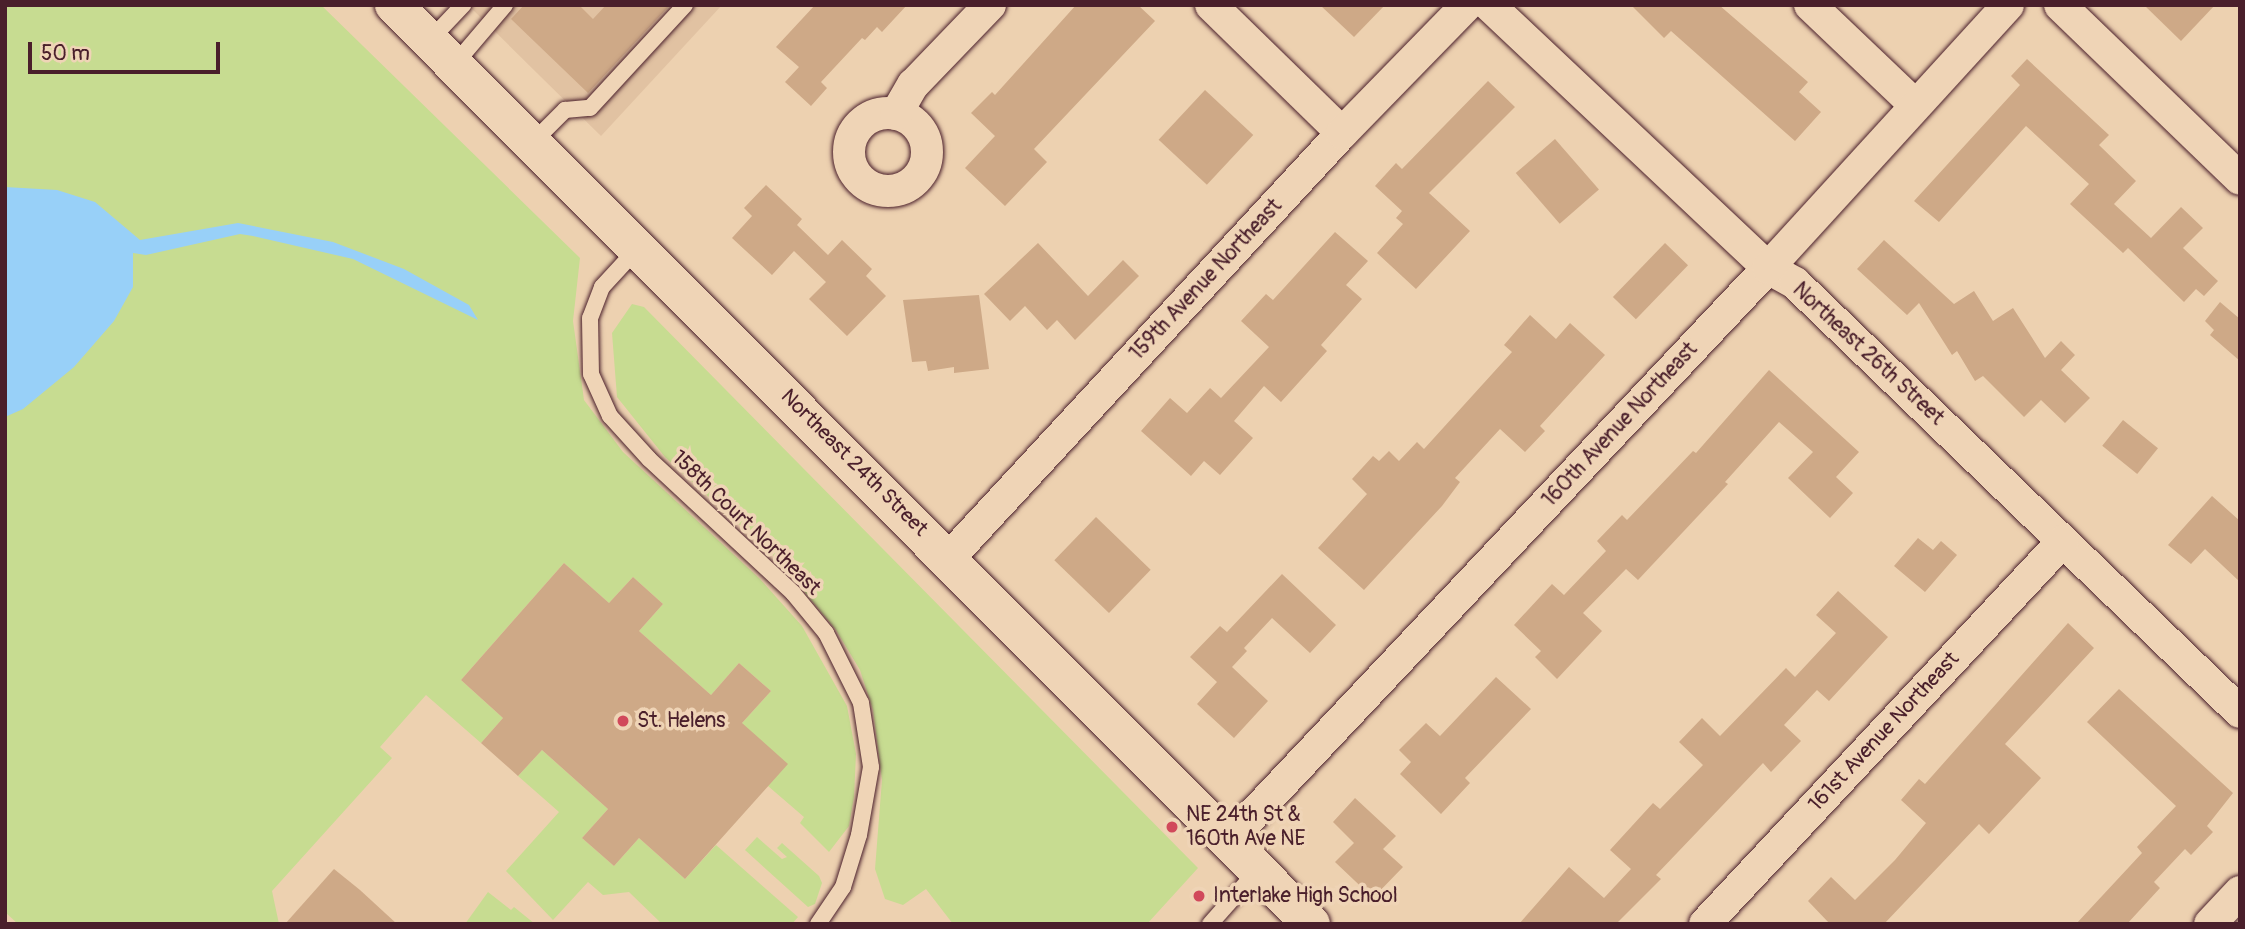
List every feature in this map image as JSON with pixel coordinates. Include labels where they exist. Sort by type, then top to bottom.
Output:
[{"type":"main road","name":"Northeast 24th Street","points":[[394,5],[1311,924]]},
{"type":"street","points":[[896,114],[913,85],[990,5]]},
{"type":"street","points":[[1211,5],[1342,133]]},
{"type":"street","name":"159th Avenue Northeast","points":[[948,559],[1342,133],[1467,5]]},
{"type":"street","name":"Northeast 26th Street","points":[[1489,5],[1768,268],[1795,283],[2240,712]]},
{"type":"street","points":[[1810,5],[1915,105]]},
{"type":"street","name":"160th Avenue Northeast","points":[[1228,841],[1768,268],[2008,5]]},
{"type":"street","points":[[2060,5],[2240,179]]},
{"type":"street","name":"161st Avenue Northeast","points":[[1705,924],[2063,541]]},
{"type":"street","points":[[2210,924],[2240,892]]},
{"type":"lane","points":[[442,53],[463,5]]},
{"type":"lane","points":[[442,53],[505,5]]},
{"type":"lane","points":[[532,143],[565,110],[590,108],[685,5]]},
{"type":"lane","name":"158th Court Northeast","points":[[638,248],[602,287],[590,318],[587,344],[591,374],[610,416],[649,459],[793,593],[826,634],[861,703],[872,767],[859,835],[843,887],[818,924]]},
{"type":"lane","points":[[1210,924],[1258,870]]},
{"type":"shaded area","points":[[468,5],[722,5],[601,136]]},
{"type":"green space","points":[[5,5],[321,5],[580,258],[573,321],[584,400],[623,452],[759,578],[802,626],[847,706],[856,754],[854,797],[849,826],[829,852],[800,823],[804,817],[768,786],[742,723],[771,691],[739,663],[711,695],[639,631],[663,604],[633,577],[609,603],[564,563],[461,680],[503,718],[481,743],[426,695],[380,747],[392,758],[272,891],[279,924],[18,924],[5,912]]},
{"type":"green space","points":[[632,304],[644,307],[1198,868],[1147,924],[953,924],[926,889],[903,905],[885,899],[875,869],[882,780],[873,710],[860,670],[836,630],[776,558],[665,457],[617,397],[612,333]]},
{"type":"green space","points":[[542,750],[608,809],[582,838],[614,866],[639,838],[685,879],[716,845],[798,917],[792,924],[662,924],[629,892],[603,895],[588,882],[553,920],[506,871],[559,812],[518,776]]},
{"type":"green space","points":[[757,837],[782,859],[787,857],[777,848],[782,843],[819,876],[822,883],[815,904],[808,907],[745,850]]},
{"type":"green space","points":[[488,892],[511,910],[514,907],[535,924],[465,924]]},
{"type":"water","points":[[5,187],[57,190],[95,202],[140,240],[238,223],[333,242],[404,269],[469,305],[478,320],[353,259],[253,236],[240,234],[146,255],[133,253],[133,287],[114,321],[74,367],[23,409],[5,417]]},
{"type":"building","points":[[524,5],[579,5],[593,19],[606,5],[670,5],[588,93],[511,19]]},
{"type":"building","points":[[815,5],[907,5],[882,32],[877,27],[865,40],[862,38],[821,82],[827,88],[811,106],[785,82],[799,67],[776,47]]},
{"type":"building","points":[[1076,5],[1138,5],[1155,21],[1034,149],[1047,162],[1005,206],[965,168],[995,136],[971,113],[992,92],[995,95]]},
{"type":"building","points":[[1320,5],[1385,5],[1354,37]]},
{"type":"building","points":[[1631,5],[1719,5],[1808,82],[1799,92],[1821,112],[1795,141],[1671,31],[1664,38]]},
{"type":"building","points":[[2144,5],[2215,5],[2181,41]]},
{"type":"building","points":[[2027,59],[2109,135],[2099,145],[2136,181],[2114,204],[2151,238],[2181,207],[2203,228],[2183,248],[2218,281],[2204,296],[2196,289],[2184,302],[2128,248],[2123,253],[2070,204],[2089,184],[2026,126],[1939,222],[1914,201],[2020,85],[2011,76]]},
{"type":"building","points":[[1488,81],[1515,107],[1429,193],[1470,231],[1416,289],[1377,253],[1403,224],[1396,218],[1402,211],[1375,186],[1396,163],[1402,169]]},
{"type":"building","points":[[1205,90],[1253,135],[1207,185],[1159,140]]},
{"type":"building","points":[[1555,139],[1599,190],[1560,224],[1516,173]]},
{"type":"building","points":[[766,185],[802,219],[797,225],[828,255],[842,240],[872,269],[866,276],[886,296],[847,336],[809,299],[826,282],[794,251],[772,275],[732,238],[752,216],[744,208]]},
{"type":"building","points":[[1335,232],[1368,261],[1346,285],[1362,299],[1321,345],[1327,351],[1281,402],[1264,386],[1234,421],[1253,438],[1220,475],[1204,461],[1191,476],[1141,431],[1170,398],[1187,413],[1210,388],[1221,398],[1269,347],[1241,321],[1266,294],[1273,300]]},
{"type":"building","points":[[1884,240],[1954,304],[1974,291],[1993,321],[2013,308],[2045,358],[2061,341],[2075,355],[2061,370],[2090,398],[2065,423],[2041,400],[2024,417],[1983,376],[1975,381],[1957,351],[1952,355],[1919,303],[1907,315],[1857,269]]},
{"type":"building","points":[[1038,243],[1088,296],[1123,260],[1139,276],[1075,340],[1057,320],[1047,330],[1025,306],[1010,321],[984,294]]},
{"type":"building","points":[[1665,243],[1688,265],[1636,319],[1613,297]]},
{"type":"building","points":[[979,295],[989,369],[954,373],[954,367],[928,371],[926,361],[912,362],[903,300]]},
{"type":"building","points":[[2220,302],[2240,319],[2240,361],[2210,335],[2214,330],[2205,321]]},
{"type":"building","points":[[1530,315],[1556,339],[1570,323],[1605,355],[1540,426],[1545,431],[1525,452],[1500,429],[1455,478],[1460,482],[1442,506],[1364,590],[1318,548],[1367,494],[1352,479],[1373,456],[1379,461],[1389,451],[1399,461],[1417,442],[1424,449],[1512,352],[1504,345]]},
{"type":"building","points":[[1769,370],[1859,452],[1836,477],[1853,493],[1830,518],[1788,478],[1813,452],[1779,422],[1725,482],[1728,484],[1638,580],[1626,569],[1583,613],[1602,631],[1557,679],[1535,657],[1541,651],[1514,625],[1552,584],[1564,595],[1606,551],[1597,541],[1622,515],[1627,520],[1693,451],[1696,453]]},
{"type":"building","points":[[2123,420],[2158,448],[2137,474],[2102,446]]},
{"type":"building","points":[[2212,496],[2240,521],[2240,582],[2205,549],[2191,564],[2168,545]]},
{"type":"building","points":[[1096,517],[1151,570],[1109,613],[1054,560]]},
{"type":"building","points":[[1918,538],[1933,550],[1941,541],[1957,555],[1925,592],[1894,566]]},
{"type":"building","name":"St. Helens","points":[[564,563],[609,603],[633,577],[663,604],[639,631],[711,695],[739,663],[771,691],[742,723],[788,764],[685,879],[639,838],[614,866],[582,838],[608,809],[542,750],[518,776],[481,743],[503,718],[461,680]]},
{"type":"building","points":[[1282,574],[1336,625],[1310,653],[1272,618],[1244,648],[1247,651],[1232,667],[1268,701],[1234,738],[1197,704],[1217,682],[1190,657],[1220,626],[1227,632]]},
{"type":"building","points":[[1838,591],[1888,637],[1829,701],[1817,690],[1784,725],[1801,741],[1771,772],[1763,763],[1656,875],[1661,879],[1616,924],[1519,924],[1569,867],[1604,898],[1631,869],[1610,850],[1653,803],[1660,809],[1703,765],[1679,742],[1702,718],[1720,736],[1786,668],[1795,677],[1836,633],[1816,615]]},
{"type":"building","points":[[2068,623],[2094,648],[2005,744],[2041,778],[1989,834],[1979,824],[1884,924],[1830,924],[1808,901],[1831,877],[1855,900],[1895,860],[1926,823],[1901,800],[1919,779],[1925,784]]},
{"type":"building","points":[[1496,677],[1531,709],[1465,778],[1470,783],[1441,814],[1400,774],[1411,762],[1399,750],[1426,723],[1440,736]]},
{"type":"building","points":[[2119,689],[2233,793],[2207,826],[2213,832],[2191,855],[2185,849],[2154,882],[2160,888],[2127,924],[2076,924],[2142,853],[2137,847],[2176,806],[2087,722]]},
{"type":"building","points":[[1355,798],[1396,836],[1383,849],[1403,867],[1373,898],[1335,862],[1354,843],[1333,822]]},
{"type":"building","points":[[334,869],[360,890],[397,924],[285,924]]},
{"type":"place","name":"St. Helens","points":[[623,721]]},
{"type":"place","name":"NE 24th St & 160th Ave NE","points":[[1172,827]]},
{"type":"place","name":"Interlake High School","points":[[1199,896]]}]
